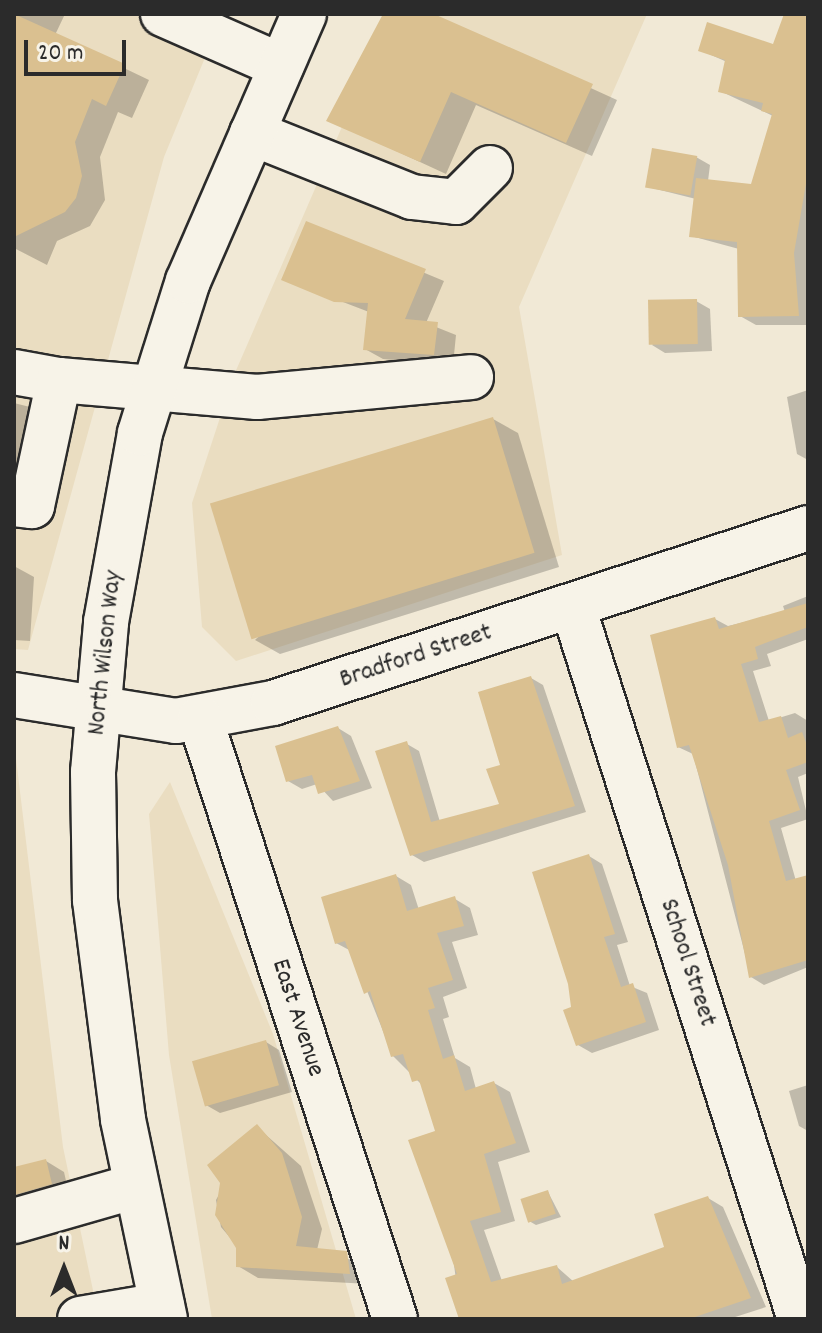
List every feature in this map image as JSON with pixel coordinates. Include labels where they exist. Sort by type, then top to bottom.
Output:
[{"type":"street","points":[[163,14],[281,66]]},
{"type":"street","name":"North Wilson Way","points":[[164,1312],[136,1186],[95,900],[99,709],[124,511],[153,393],[188,281],[304,14]]},
{"type":"street","points":[[252,133],[412,197],[456,202],[490,168]]},
{"type":"street","points":[[14,372],[153,393],[257,397],[471,377]]},
{"type":"street","points":[[14,504],[32,506],[59,380]]},
{"type":"street","name":"Bradford Street","points":[[14,695],[99,709],[200,718],[273,703],[808,528]]},
{"type":"street","name":"School Street","points":[[573,607],[800,1319]]},
{"type":"street","name":"East Avenue","points":[[200,718],[395,1319]]},
{"type":"street","points":[[14,1221],[136,1186]]},
{"type":"street","points":[[80,1319],[164,1312]]},
{"type":"shaded area","points":[[14,14],[223,14],[164,157],[28,650],[14,649]]},
{"type":"shaded area","points":[[391,14],[647,14],[519,307],[562,555],[236,661],[202,627],[192,503],[234,375]]},
{"type":"shaded area","points":[[14,742],[63,1147],[99,1319],[14,1319]]},
{"type":"shaded area","points":[[170,782],[273,1034],[356,1319],[212,1319],[169,1055],[149,814]]},
{"type":"building","points":[[14,14],[125,64],[106,106],[92,99],[75,142],[82,176],[76,198],[65,212],[14,237]]},
{"type":"building","points":[[383,14],[434,14],[593,84],[566,143],[451,92],[420,162],[326,121]]},
{"type":"building","points":[[784,14],[808,14],[808,172],[794,253],[799,316],[738,317],[737,242],[689,237],[696,178],[751,184],[772,114],[761,111],[763,103],[718,92],[725,60],[698,51],[707,22],[773,44]]},
{"type":"building","points":[[652,148],[697,156],[690,195],[645,187]]},
{"type":"building","points":[[306,221],[426,269],[405,319],[438,322],[434,355],[363,350],[368,303],[334,302],[281,280]]},
{"type":"building","points":[[697,299],[698,344],[649,345],[648,300]]},
{"type":"building","points":[[493,417],[535,553],[251,639],[210,504]]},
{"type":"building","points":[[808,603],[808,627],[755,647],[758,659],[741,664],[759,722],[781,716],[788,738],[802,732],[808,748],[808,762],[786,770],[800,810],[769,821],[786,881],[808,875],[808,960],[749,978],[728,865],[689,745],[677,748],[650,635],[715,617],[719,629]]},
{"type":"building","points":[[531,676],[575,806],[410,856],[375,751],[407,741],[431,822],[499,804],[486,769],[500,765],[478,692]]},
{"type":"building","points":[[338,726],[360,781],[318,794],[312,775],[286,782],[275,746]]},
{"type":"building","points":[[589,854],[615,934],[604,937],[621,987],[633,983],[646,1022],[576,1046],[563,1010],[571,1007],[568,984],[532,872]]},
{"type":"building","points":[[396,874],[407,911],[455,896],[464,926],[437,933],[453,980],[428,988],[435,1008],[428,1010],[443,1059],[454,1055],[465,1091],[494,1081],[516,1143],[484,1154],[501,1212],[470,1221],[491,1282],[557,1265],[562,1284],[664,1247],[654,1214],[708,1196],[751,1298],[689,1319],[459,1319],[445,1278],[457,1274],[408,1140],[435,1131],[419,1080],[412,1082],[403,1054],[391,1057],[370,991],[364,994],[345,941],[335,944],[321,897]]},
{"type":"building","points":[[266,1040],[279,1085],[205,1106],[192,1061]]},
{"type":"building","points":[[257,1124],[282,1153],[302,1217],[296,1246],[347,1251],[350,1274],[236,1267],[236,1248],[215,1215],[220,1183],[207,1165]]},
{"type":"building","points":[[46,1159],[52,1184],[14,1195],[14,1167]]},
{"type":"building","points":[[548,1190],[556,1214],[528,1223],[520,1199]]}]
